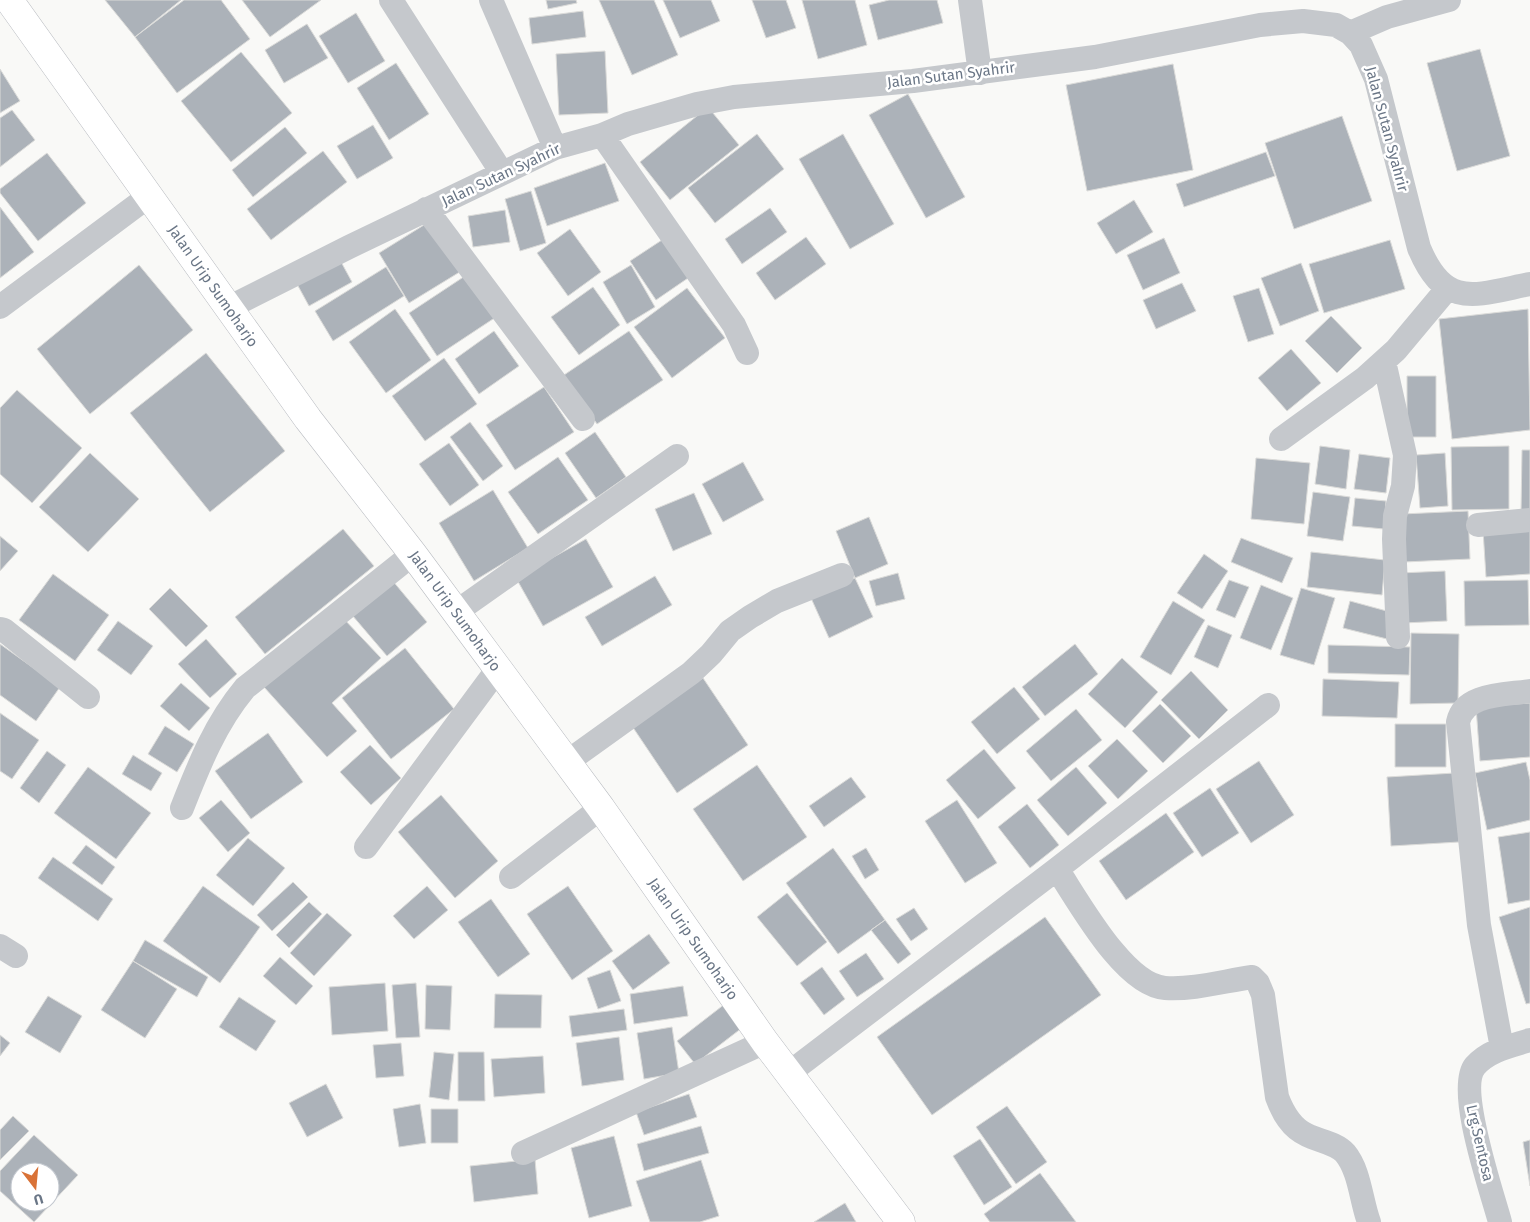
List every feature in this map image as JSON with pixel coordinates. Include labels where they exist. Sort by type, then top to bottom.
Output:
[{"type":"street","name":"Jalan Urip Sumoharjo","points":[[9,0],[308,419],[456,612],[497,670],[601,808],[765,1042],[901,1222]]},
{"type":"street","points":[[391,0],[502,173]]},
{"type":"street","points":[[491,0],[555,148]]},
{"type":"street","points":[[970,0],[980,73]]},
{"type":"street","points":[[1350,33],[1384,9],[1449,0]]},
{"type":"street","name":"Jalan Sutan Syahrir","points":[[228,308],[426,209],[555,148],[602,135],[661,114],[734,97],[980,73],[1095,57],[1260,25],[1322,22],[1336,25],[1350,33],[1361,45],[1376,79],[1418,248],[1428,269],[1438,282],[1447,289]]},
{"type":"street","points":[[602,135],[734,325],[747,354]]},
{"type":"street","points":[[0,307],[149,196]]},
{"type":"street","points":[[426,209],[583,419]]},
{"type":"street","points":[[1281,439],[1365,378],[1384,361],[1396,350],[1447,289],[1460,293],[1475,293],[1530,284]]},
{"type":"street","points":[[1384,361],[1405,455],[1403,486],[1395,516],[1394,539],[1398,637]]},
{"type":"street","points":[[456,612],[677,456]]},
{"type":"street","points":[[1478,525],[1530,520]]},
{"type":"street","points":[[182,808],[215,730],[227,710],[245,688],[412,554]]},
{"type":"street","points":[[567,762],[691,673],[711,654],[730,631],[750,617],[777,601],[842,575]]},
{"type":"street","points":[[0,629],[4,630],[88,697]]},
{"type":"street","points":[[366,847],[497,670]]},
{"type":"street","points":[[1502,1048],[1479,925],[1458,722],[1461,711],[1474,701],[1530,691]]},
{"type":"street","points":[[789,1073],[1057,869],[1268,705]]},
{"type":"street","points":[[511,877],[601,808]]},
{"type":"street","points":[[1057,869],[1123,965],[1147,984],[1163,988],[1180,988],[1252,977],[1258,983],[1263,995],[1277,1098],[1283,1113],[1291,1123],[1306,1135],[1330,1144],[1345,1153],[1358,1181],[1369,1222]]},
{"type":"street","name":"Lrg.Sentosa","points":[[1500,1222],[1481,1154],[1469,1102],[1469,1089],[1474,1068],[1482,1059],[1502,1048],[1530,1040]]},
{"type":"street","points":[[523,1153],[765,1042]]},
{"type":"building","points":[[105,0],[181,0],[135,37]]},
{"type":"building","points":[[184,0],[221,0],[250,39],[177,93],[135,37]]},
{"type":"building","points":[[242,0],[321,0],[270,37]]},
{"type":"building","points":[[546,0],[576,0],[577,3],[548,9]]},
{"type":"building","points":[[599,0],[654,0],[678,55],[632,75]]},
{"type":"building","points":[[663,0],[711,0],[720,21],[680,38]]},
{"type":"building","points":[[752,0],[786,0],[796,28],[766,38]]},
{"type":"building","points":[[802,0],[855,0],[867,45],[818,59]]},
{"type":"building","points":[[889,0],[937,0],[943,23],[878,40],[869,5]]},
{"type":"building","points":[[583,11],[586,37],[532,44],[529,18]]},
{"type":"building","points":[[356,13],[385,61],[348,83],[319,36]]},
{"type":"building","points":[[307,24],[328,58],[284,83],[265,50]]},
{"type":"building","points":[[1480,49],[1510,156],[1457,171],[1427,63]]},
{"type":"building","points":[[605,51],[608,113],[559,115],[556,54]]},
{"type":"building","points":[[241,52],[292,113],[231,162],[181,101]]},
{"type":"building","points":[[396,63],[429,114],[389,140],[357,88]]},
{"type":"building","points":[[1173,64],[1193,170],[1087,191],[1066,85]]},
{"type":"building","points":[[0,69],[20,101],[0,113]]},
{"type":"building","points":[[908,94],[965,197],[926,218],[869,115]]},
{"type":"building","points":[[708,107],[739,145],[670,200],[640,162]]},
{"type":"building","points":[[12,110],[35,140],[0,167],[0,118]]},
{"type":"building","points":[[1342,116],[1372,201],[1294,229],[1265,143]]},
{"type":"building","points":[[373,125],[393,158],[357,179],[337,146]]},
{"type":"building","points":[[285,127],[307,153],[253,197],[232,170]]},
{"type":"building","points":[[757,134],[784,169],[715,223],[688,188]]},
{"type":"building","points":[[843,134],[894,224],[850,249],[799,159]]},
{"type":"building","points":[[323,151],[347,182],[271,240],[247,209]]},
{"type":"building","points":[[1266,152],[1275,176],[1184,207],[1176,184]]},
{"type":"building","points":[[47,153],[86,203],[38,241],[0,193],[0,189]]},
{"type":"building","points":[[605,163],[619,201],[547,226],[534,188]]},
{"type":"building","points":[[531,191],[546,243],[520,251],[505,199]]},
{"type":"building","points":[[1134,200],[1153,232],[1116,254],[1097,223]]},
{"type":"building","points":[[0,207],[34,252],[0,278]]},
{"type":"building","points":[[770,208],[787,232],[742,264],[725,239]]},
{"type":"building","points":[[505,210],[510,242],[473,247],[468,216]]},
{"type":"building","points":[[432,220],[463,270],[409,303],[379,253]]},
{"type":"building","points":[[570,229],[601,272],[568,296],[537,253]]},
{"type":"building","points":[[806,237],[826,264],[775,300],[756,273]]},
{"type":"building","points":[[665,238],[691,276],[656,300],[630,261]]},
{"type":"building","points":[[1164,238],[1180,273],[1143,290],[1127,255]]},
{"type":"building","points":[[1390,240],[1405,289],[1324,313],[1309,264]]},
{"type":"building","points":[[340,260],[352,282],[309,306],[297,284]]},
{"type":"building","points":[[1301,263],[1319,311],[1280,326],[1261,278]]},
{"type":"building","points":[[139,265],[193,330],[90,414],[37,349]]},
{"type":"building","points":[[631,265],[655,307],[627,324],[603,282]]},
{"type":"building","points":[[386,267],[404,296],[333,341],[315,311]]},
{"type":"building","points":[[468,274],[496,317],[437,356],[409,313]]},
{"type":"building","points":[[1182,283],[1196,311],[1156,329],[1143,300]]},
{"type":"building","points":[[593,287],[620,325],[579,355],[551,317]]},
{"type":"building","points":[[687,288],[725,338],[672,378],[634,327]]},
{"type":"building","points":[[1259,288],[1274,334],[1248,342],[1233,296]]},
{"type":"building","points":[[395,309],[431,360],[386,393],[349,342]]},
{"type":"building","points":[[1528,309],[1530,430],[1452,439],[1439,319]]},
{"type":"building","points":[[1331,316],[1362,348],[1337,373],[1305,341]]},
{"type":"building","points":[[494,331],[519,366],[479,394],[455,359]]},
{"type":"building","points":[[629,331],[663,380],[597,424],[564,375]]},
{"type":"building","points":[[1291,349],[1321,383],[1287,411],[1258,378]]},
{"type":"building","points":[[206,353],[285,451],[210,512],[130,413]]},
{"type":"building","points":[[444,358],[477,404],[425,441],[392,396]]},
{"type":"building","points":[[1407,376],[1436,376],[1436,437],[1407,437]]},
{"type":"building","points":[[544,387],[574,432],[515,470],[486,425]]},
{"type":"building","points":[[17,390],[82,448],[32,503],[0,474],[0,408]]},
{"type":"building","points":[[470,422],[503,466],[483,481],[450,437]]},
{"type":"building","points":[[595,432],[626,477],[596,498],[565,453]]},
{"type":"building","points":[[449,443],[479,485],[450,506],[419,464]]},
{"type":"building","points":[[1320,446],[1350,450],[1346,489],[1315,484]]},
{"type":"building","points":[[1509,446],[1509,509],[1452,510],[1451,447]]},
{"type":"building","points":[[1522,450],[1530,450],[1530,512],[1521,512]]},
{"type":"building","points":[[90,453],[139,499],[88,552],[39,507]]},
{"type":"building","points":[[1445,453],[1448,506],[1420,508],[1416,455]]},
{"type":"building","points":[[1359,454],[1390,458],[1386,493],[1354,489]]},
{"type":"building","points":[[558,457],[588,500],[538,534],[508,492]]},
{"type":"building","points":[[1256,458],[1310,463],[1304,524],[1251,519]]},
{"type":"building","points":[[743,462],[764,500],[723,522],[702,484]]},
{"type":"building","points":[[493,490],[528,548],[474,581],[439,523]]},
{"type":"building","points":[[1313,492],[1350,497],[1343,541],[1307,536]]},
{"type":"building","points":[[694,493],[712,534],[673,551],[655,509]]},
{"type":"building","points":[[1355,498],[1386,501],[1384,529],[1352,526]]},
{"type":"building","points":[[1468,511],[1470,559],[1404,562],[1402,514]]},
{"type":"building","points":[[869,517],[888,564],[855,578],[836,531]]},
{"type":"building","points":[[1530,527],[1530,574],[1486,577],[1483,530]]},
{"type":"building","points":[[343,529],[374,566],[265,654],[235,617]]},
{"type":"building","points":[[0,536],[18,551],[0,571]]},
{"type":"building","points":[[1241,538],[1293,558],[1282,583],[1231,562]]},
{"type":"building","points":[[586,539],[613,587],[543,626],[516,578]]},
{"type":"building","points":[[1311,552],[1385,560],[1382,595],[1307,587]]},
{"type":"building","points":[[1204,554],[1228,571],[1202,609],[1177,593]]},
{"type":"building","points":[[1445,571],[1447,621],[1403,623],[1400,573]]},
{"type":"building","points":[[898,573],[905,599],[876,606],[869,581]]},
{"type":"building","points":[[53,574],[109,615],[75,661],[19,620]]},
{"type":"building","points":[[655,576],[672,605],[602,646],[585,617]]},
{"type":"building","points":[[855,578],[873,617],[829,638],[811,598]]},
{"type":"building","points":[[392,580],[427,622],[387,656],[352,615]]},
{"type":"building","points":[[1229,580],[1249,587],[1235,618],[1216,610]]},
{"type":"building","points":[[1528,580],[1529,625],[1465,626],[1464,581]]},
{"type":"building","points":[[1261,585],[1293,598],[1271,650],[1240,638]]},
{"type":"building","points":[[170,588],[208,626],[186,647],[149,609]]},
{"type":"building","points":[[1301,588],[1335,598],[1314,665],[1280,655]]},
{"type":"building","points":[[1173,601],[1205,620],[1171,675],[1140,657]]},
{"type":"building","points":[[1350,601],[1394,613],[1387,639],[1343,628]]},
{"type":"building","points":[[343,618],[381,658],[332,703],[357,731],[327,757],[264,687]]},
{"type":"building","points":[[118,621],[153,646],[131,675],[97,650]]},
{"type":"building","points":[[1208,625],[1232,635],[1218,668],[1194,657]]},
{"type":"building","points":[[1411,633],[1459,634],[1458,703],[1410,704]]},
{"type":"building","points":[[206,639],[237,674],[210,698],[178,664]]},
{"type":"building","points":[[0,644],[60,687],[36,721],[0,695]]},
{"type":"building","points":[[1075,644],[1098,674],[1045,716],[1022,687]]},
{"type":"building","points":[[1328,645],[1410,647],[1409,675],[1328,673]]},
{"type":"building","points":[[405,648],[454,709],[391,759],[342,698]]},
{"type":"building","points":[[1122,658],[1158,692],[1125,728],[1088,694]]},
{"type":"building","points":[[1191,671],[1228,710],[1199,739],[1161,700]]},
{"type":"building","points":[[703,678],[748,745],[677,793],[632,726]]},
{"type":"building","points":[[1323,679],[1399,682],[1397,718],[1322,716]]},
{"type":"building","points":[[181,683],[210,708],[189,731],[160,706]]},
{"type":"building","points":[[1014,687],[1040,719],[997,754],[971,722]]},
{"type":"building","points":[[1530,703],[1530,757],[1480,761],[1476,707]]},
{"type":"building","points":[[1160,704],[1191,736],[1163,763],[1132,731]]},
{"type":"building","points":[[1076,709],[1102,740],[1051,781],[1026,751]]},
{"type":"building","points":[[0,713],[39,740],[12,779],[0,771]]},
{"type":"building","points":[[1395,724],[1446,724],[1446,767],[1395,767]]},
{"type":"building","points":[[165,726],[194,744],[177,772],[148,754]]},
{"type":"building","points":[[268,733],[303,782],[251,819],[215,771]]},
{"type":"building","points":[[1117,739],[1148,771],[1118,799],[1088,766]]},
{"type":"building","points":[[370,745],[401,778],[371,805],[340,772]]},
{"type":"building","points":[[984,749],[1016,788],[978,819],[946,780]]},
{"type":"building","points":[[47,751],[66,765],[39,803],[20,788]]},
{"type":"building","points":[[133,755],[162,773],[151,791],[122,774]]},
{"type":"building","points":[[1259,761],[1294,815],[1251,843],[1216,789]]},
{"type":"building","points":[[1526,762],[1530,780],[1530,820],[1487,830],[1475,773]]},
{"type":"building","points":[[757,765],[807,837],[743,881],[693,809]]},
{"type":"building","points":[[88,767],[151,813],[116,859],[54,813]]},
{"type":"building","points":[[1076,767],[1107,803],[1068,836],[1037,800]]},
{"type":"building","points":[[1455,773],[1459,842],[1391,846],[1387,777]]},
{"type":"building","points":[[851,777],[866,797],[824,827],[809,806]]},
{"type":"building","points":[[1210,788],[1239,833],[1202,857],[1173,813]]},
{"type":"building","points":[[441,795],[498,861],[455,898],[398,832]]},
{"type":"building","points":[[221,800],[250,833],[228,852],[199,818]]},
{"type":"building","points":[[957,800],[997,863],[965,883],[925,821]]},
{"type":"building","points":[[1027,804],[1059,845],[1030,868],[998,827]]},
{"type":"building","points":[[1166,813],[1194,852],[1126,900],[1099,861]]},
{"type":"building","points":[[1530,832],[1530,900],[1508,904],[1498,837]]},
{"type":"building","points":[[248,838],[285,868],[253,906],[216,875]]},
{"type":"building","points":[[86,845],[115,867],[102,885],[72,863]]},
{"type":"building","points":[[833,848],[885,920],[838,954],[786,883]]},
{"type":"building","points":[[866,848],[879,870],[865,879],[852,856]]},
{"type":"building","points":[[53,857],[113,899],[98,921],[38,878]]},
{"type":"building","points":[[293,882],[308,897],[272,931],[257,915]]},
{"type":"building","points":[[203,886],[260,927],[220,983],[163,941]]},
{"type":"building","points":[[427,886],[448,910],[414,939],[393,916]]},
{"type":"building","points":[[568,886],[613,951],[572,980],[527,914]]},
{"type":"building","points":[[787,893],[827,942],[797,966],[757,917]]},
{"type":"building","points":[[491,899],[530,954],[498,977],[458,922]]},
{"type":"building","points":[[309,902],[322,914],[289,948],[276,935]]},
{"type":"building","points":[[1530,907],[1530,1003],[1526,1004],[1499,917]]},
{"type":"building","points":[[914,908],[928,929],[911,941],[896,919]]},
{"type":"building","points":[[327,913],[352,935],[314,976],[290,953]]},
{"type":"building","points":[[1045,917],[1101,995],[932,1115],[877,1037]]},
{"type":"building","points":[[885,920],[911,954],[898,964],[871,930]]},
{"type":"building","points":[[649,934],[670,963],[633,990],[612,961]]},
{"type":"building","points":[[145,940],[208,977],[197,997],[133,961]]},
{"type":"building","points":[[866,953],[884,979],[857,997],[839,971]]},
{"type":"building","points":[[280,957],[313,986],[296,1005],[263,976]]},
{"type":"building","points":[[133,961],[177,989],[145,1038],[101,1010]]},
{"type":"building","points":[[822,967],[845,999],[824,1015],[800,983]]},
{"type":"building","points":[[610,970],[621,1001],[598,1009],[587,978]]},
{"type":"building","points":[[385,983],[388,1031],[332,1035],[329,987]]},
{"type":"building","points":[[416,983],[420,1037],[396,1038],[392,985]]},
{"type":"building","points":[[426,985],[452,986],[450,1030],[425,1029]]},
{"type":"building","points":[[683,986],[688,1016],[634,1024],[630,994]]},
{"type":"building","points":[[495,994],[542,995],[541,1028],[494,1028]]},
{"type":"building","points":[[48,996],[82,1016],[60,1053],[25,1032]]},
{"type":"building","points":[[239,997],[276,1021],[256,1051],[219,1027]]},
{"type":"building","points":[[730,1000],[747,1024],[695,1064],[677,1041]]},
{"type":"building","points":[[624,1009],[627,1030],[572,1037],[569,1016]]},
{"type":"building","points":[[672,1027],[679,1073],[644,1079],[637,1033]]},
{"type":"building","points":[[0,1035],[10,1043],[0,1056]]},
{"type":"building","points":[[619,1037],[624,1080],[582,1086],[576,1043]]},
{"type":"building","points":[[401,1043],[404,1076],[376,1078],[373,1045]]},
{"type":"building","points":[[434,1052],[454,1054],[449,1100],[429,1097]]},
{"type":"building","points":[[458,1052],[484,1052],[485,1101],[458,1101]]},
{"type":"building","points":[[543,1056],[545,1093],[494,1097],[491,1059]]},
{"type":"building","points":[[326,1084],[343,1118],[307,1137],[289,1103]]},
{"type":"building","points":[[689,1094],[697,1117],[644,1135],[636,1112]]},
{"type":"building","points":[[420,1104],[426,1143],[399,1147],[393,1109]]},
{"type":"building","points":[[1007,1106],[1047,1162],[1016,1184],[976,1127]]},
{"type":"building","points":[[431,1109],[458,1109],[458,1143],[431,1143]]},
{"type":"building","points":[[13,1116],[29,1131],[0,1160],[0,1130]]},
{"type":"building","points":[[701,1126],[709,1153],[644,1171],[637,1144]]},
{"type":"building","points":[[34,1135],[78,1175],[60,1194],[60,1162],[10,1162],[10,1200],[0,1191],[0,1171]]},
{"type":"building","points":[[614,1136],[632,1206],[589,1218],[571,1148]]},
{"type":"building","points":[[980,1139],[1012,1187],[984,1205],[953,1156]]},
{"type":"building","points":[[1530,1140],[1530,1186],[1523,1142]]},
{"type":"building","points":[[535,1159],[538,1194],[474,1202],[470,1166]]},
{"type":"building","points":[[701,1160],[719,1216],[700,1222],[650,1222],[636,1181]]},
{"type":"building","points":[[1040,1173],[1076,1222],[990,1222],[984,1214]]},
{"type":"building","points":[[845,1203],[856,1222],[814,1222]]},
{"type":"building","points":[[23,1212],[43,1212],[34,1222]]}]
